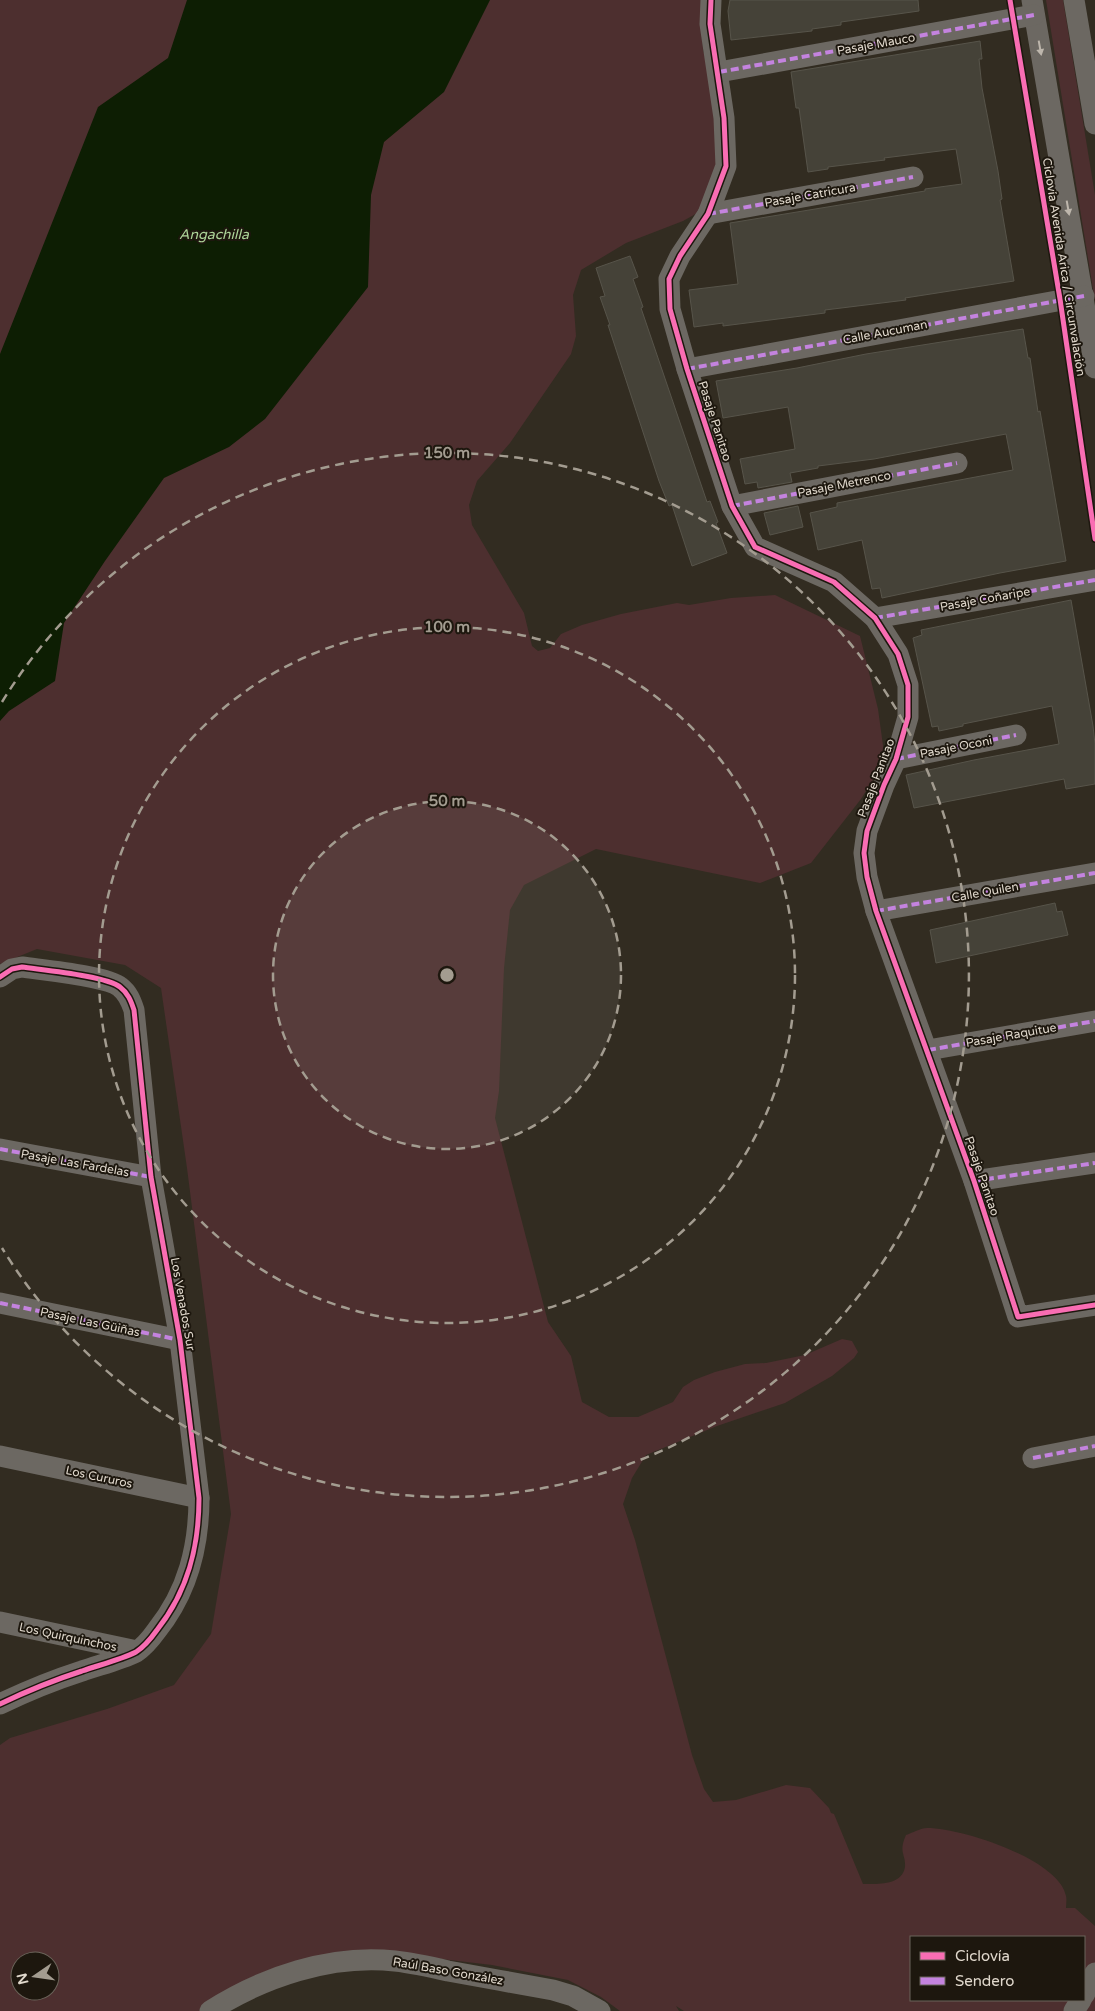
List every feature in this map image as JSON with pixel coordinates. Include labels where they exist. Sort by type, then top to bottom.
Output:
[{"type":"street","name":"Pasaje Panitao","points":[[711,0],[710,24],[724,118],[726,166],[708,214],[680,256],[669,280],[670,309],[687,369],[732,506],[755,546],[834,582],[876,618],[898,654],[908,685],[908,717],[896,759],[867,831],[864,853],[867,877],[876,911],[974,1181],[1018,1317],[1095,1305]]},
{"type":"street","points":[[1074,0],[1095,124]]},
{"type":"street","name":"Pasaje Mauco","points":[[718,72],[1033,7]]},
{"type":"street","points":[[1033,7],[1095,368]]},
{"type":"street","name":"Pasaje Catricura","points":[[708,214],[913,177]]},
{"type":"street","name":"Calle Aucuman","points":[[687,369],[1084,296]]},
{"type":"street","name":"Pasaje Metrenco","points":[[732,506],[957,463]]},
{"type":"street","name":"Pasaje Coñaripe","points":[[876,618],[1095,580]]},
{"type":"street","name":"Pasaje Oconi","points":[[896,759],[1016,735]]},
{"type":"street","name":"Calle Quilen","points":[[876,911],[1095,873]]},
{"type":"street","name":"Los Venados Sur","points":[[0,978],[12,969],[22,967],[108,981],[127,993],[134,1010],[151,1177],[180,1340],[199,1498],[199,1524],[196,1549],[189,1574],[167,1619],[151,1638],[137,1652],[60,1678],[0,1704]]},
{"type":"street","name":"Pasaje Raquitue","points":[[928,1050],[1095,1021]]},
{"type":"street","name":"Pasaje Las Fardelas","points":[[0,1149],[151,1177]]},
{"type":"street","points":[[974,1181],[1095,1163]]},
{"type":"street","name":"Pasaje Las Güiñas","points":[[0,1303],[180,1340]]},
{"type":"street","points":[[1033,1458],[1095,1446]]},
{"type":"street","name":"Los Cururos","points":[[0,1456],[199,1498]]},
{"type":"street","name":"Los Quirquinchos","points":[[0,1622],[137,1652]]},
{"type":"street","name":"Raúl Baso González","points":[[210,2011],[255,1986],[281,1976],[337,1963],[366,1960],[395,1960],[553,1990],[573,1996],[600,2011]]},
{"type":"street","points":[[1085,1993],[1095,1973]]},
{"type":"shaded area","points":[[0,0],[707,0],[702,29],[703,50],[724,130],[710,206],[683,221],[626,243],[581,270],[573,295],[576,336],[571,354],[510,443],[477,481],[469,505],[472,525],[524,613],[532,646],[538,651],[550,648],[561,634],[582,625],[621,614],[677,603],[689,605],[731,598],[775,595],[860,636],[878,709],[885,760],[861,799],[811,863],[760,883],[596,849],[524,885],[510,910],[504,968],[499,1091],[495,1118],[548,1322],[571,1356],[582,1402],[609,1417],[638,1417],[673,1402],[683,1387],[694,1380],[715,1372],[745,1364],[766,1363],[805,1355],[842,1339],[852,1341],[858,1352],[854,1358],[832,1376],[785,1403],[717,1426],[646,1455],[632,1478],[623,1504],[635,1540],[692,1755],[704,1789],[713,1802],[736,1800],[786,1785],[810,1788],[829,1808],[831,1813],[834,1814],[863,1884],[888,1883],[899,1878],[905,1867],[902,1850],[906,1835],[925,1828],[962,1833],[1007,1848],[1028,1858],[1046,1870],[1059,1882],[1066,1896],[1066,1908],[1075,1908],[1095,1926],[1095,2011],[684,2011],[676,2006],[679,2011],[620,2011],[601,1997],[568,1980],[492,1965],[382,1952],[204,2011],[0,2011],[0,1745],[10,1738],[107,1709],[174,1685],[211,1634],[231,1514],[187,1168],[161,988],[125,965],[37,949],[0,964]]},
{"type":"shaded area","points":[[1046,0],[1063,0],[1095,195],[1095,301]]},
{"type":"water","name":"Angachilla","points":[[187,0],[490,0],[444,92],[384,142],[371,195],[368,287],[265,419],[229,447],[164,478],[64,623],[55,681],[9,711],[0,721],[0,354],[98,107],[168,58]]},
{"type":"building","points":[[730,0],[918,0],[919,11],[841,22],[841,25],[812,29],[812,31],[731,40],[728,11]]},
{"type":"building","points":[[980,41],[982,59],[979,59],[982,88],[998,171],[1002,199],[1000,200],[1014,281],[905,298],[906,300],[825,310],[825,313],[723,326],[723,323],[694,327],[689,290],[738,284],[730,223],[962,184],[956,149],[884,158],[885,160],[828,167],[828,169],[808,172],[799,108],[796,108],[791,72]]},
{"type":"building","points":[[630,256],[638,277],[633,279],[643,307],[641,308],[707,502],[710,501],[727,553],[692,566],[672,505],[669,506],[659,481],[600,297],[605,296],[596,268]]},
{"type":"building","points":[[1023,329],[1028,358],[1030,358],[1038,412],[1040,411],[1066,561],[882,598],[880,588],[872,589],[862,540],[818,550],[810,513],[837,507],[837,503],[1013,470],[1006,434],[874,459],[818,466],[818,468],[790,473],[792,482],[758,488],[757,482],[745,484],[740,459],[795,449],[788,407],[723,418],[716,381],[797,368],[866,354]]},
{"type":"building","points":[[798,506],[803,527],[770,535],[764,513]]},
{"type":"building","points":[[1071,600],[1093,726],[1095,784],[1066,789],[1064,779],[914,808],[906,775],[1059,744],[1052,706],[963,724],[963,726],[939,731],[938,726],[932,727],[913,638],[922,635],[921,630]]},
{"type":"building","points":[[1055,903],[1057,912],[1062,911],[1068,935],[936,963],[930,930]]},
{"type":"marked path","points":[[719,72],[1034,15]]},
{"type":"marked path","points":[[708,214],[913,177]]},
{"type":"marked path","points":[[687,369],[1084,296]]},
{"type":"marked path","points":[[732,506],[957,463]]},
{"type":"marked path","points":[[875,618],[1095,580]]},
{"type":"marked path","points":[[896,759],[1016,735]]},
{"type":"marked path","points":[[876,911],[1095,873]]},
{"type":"marked path","points":[[928,1050],[1095,1021]]},
{"type":"marked path","points":[[0,1149],[151,1177]]},
{"type":"marked path","points":[[974,1181],[1095,1163]]},
{"type":"marked path","points":[[0,1303],[180,1340]]},
{"type":"marked path","points":[[1033,1458],[1095,1446]]},
{"type":"cycle path","points":[[711,0],[710,24],[724,118],[726,166],[708,214],[680,256],[669,279],[670,309],[687,369],[732,506],[755,547],[834,582],[875,618],[898,654],[908,685],[908,717],[896,759],[867,831],[864,853],[867,877],[876,911],[974,1181],[1018,1317],[1095,1305]]},
{"type":"cycle path","name":"Ciclovía Avenida Arica / Circunvalación","points":[[1010,0],[1060,299],[1095,539]]},
{"type":"cycle path","points":[[0,977],[12,969],[22,967],[89,977],[113,983],[120,987],[132,1003],[151,1177],[180,1340],[199,1498],[197,1534],[190,1568],[177,1600],[145,1645],[130,1655],[72,1674],[0,1704]]}]
